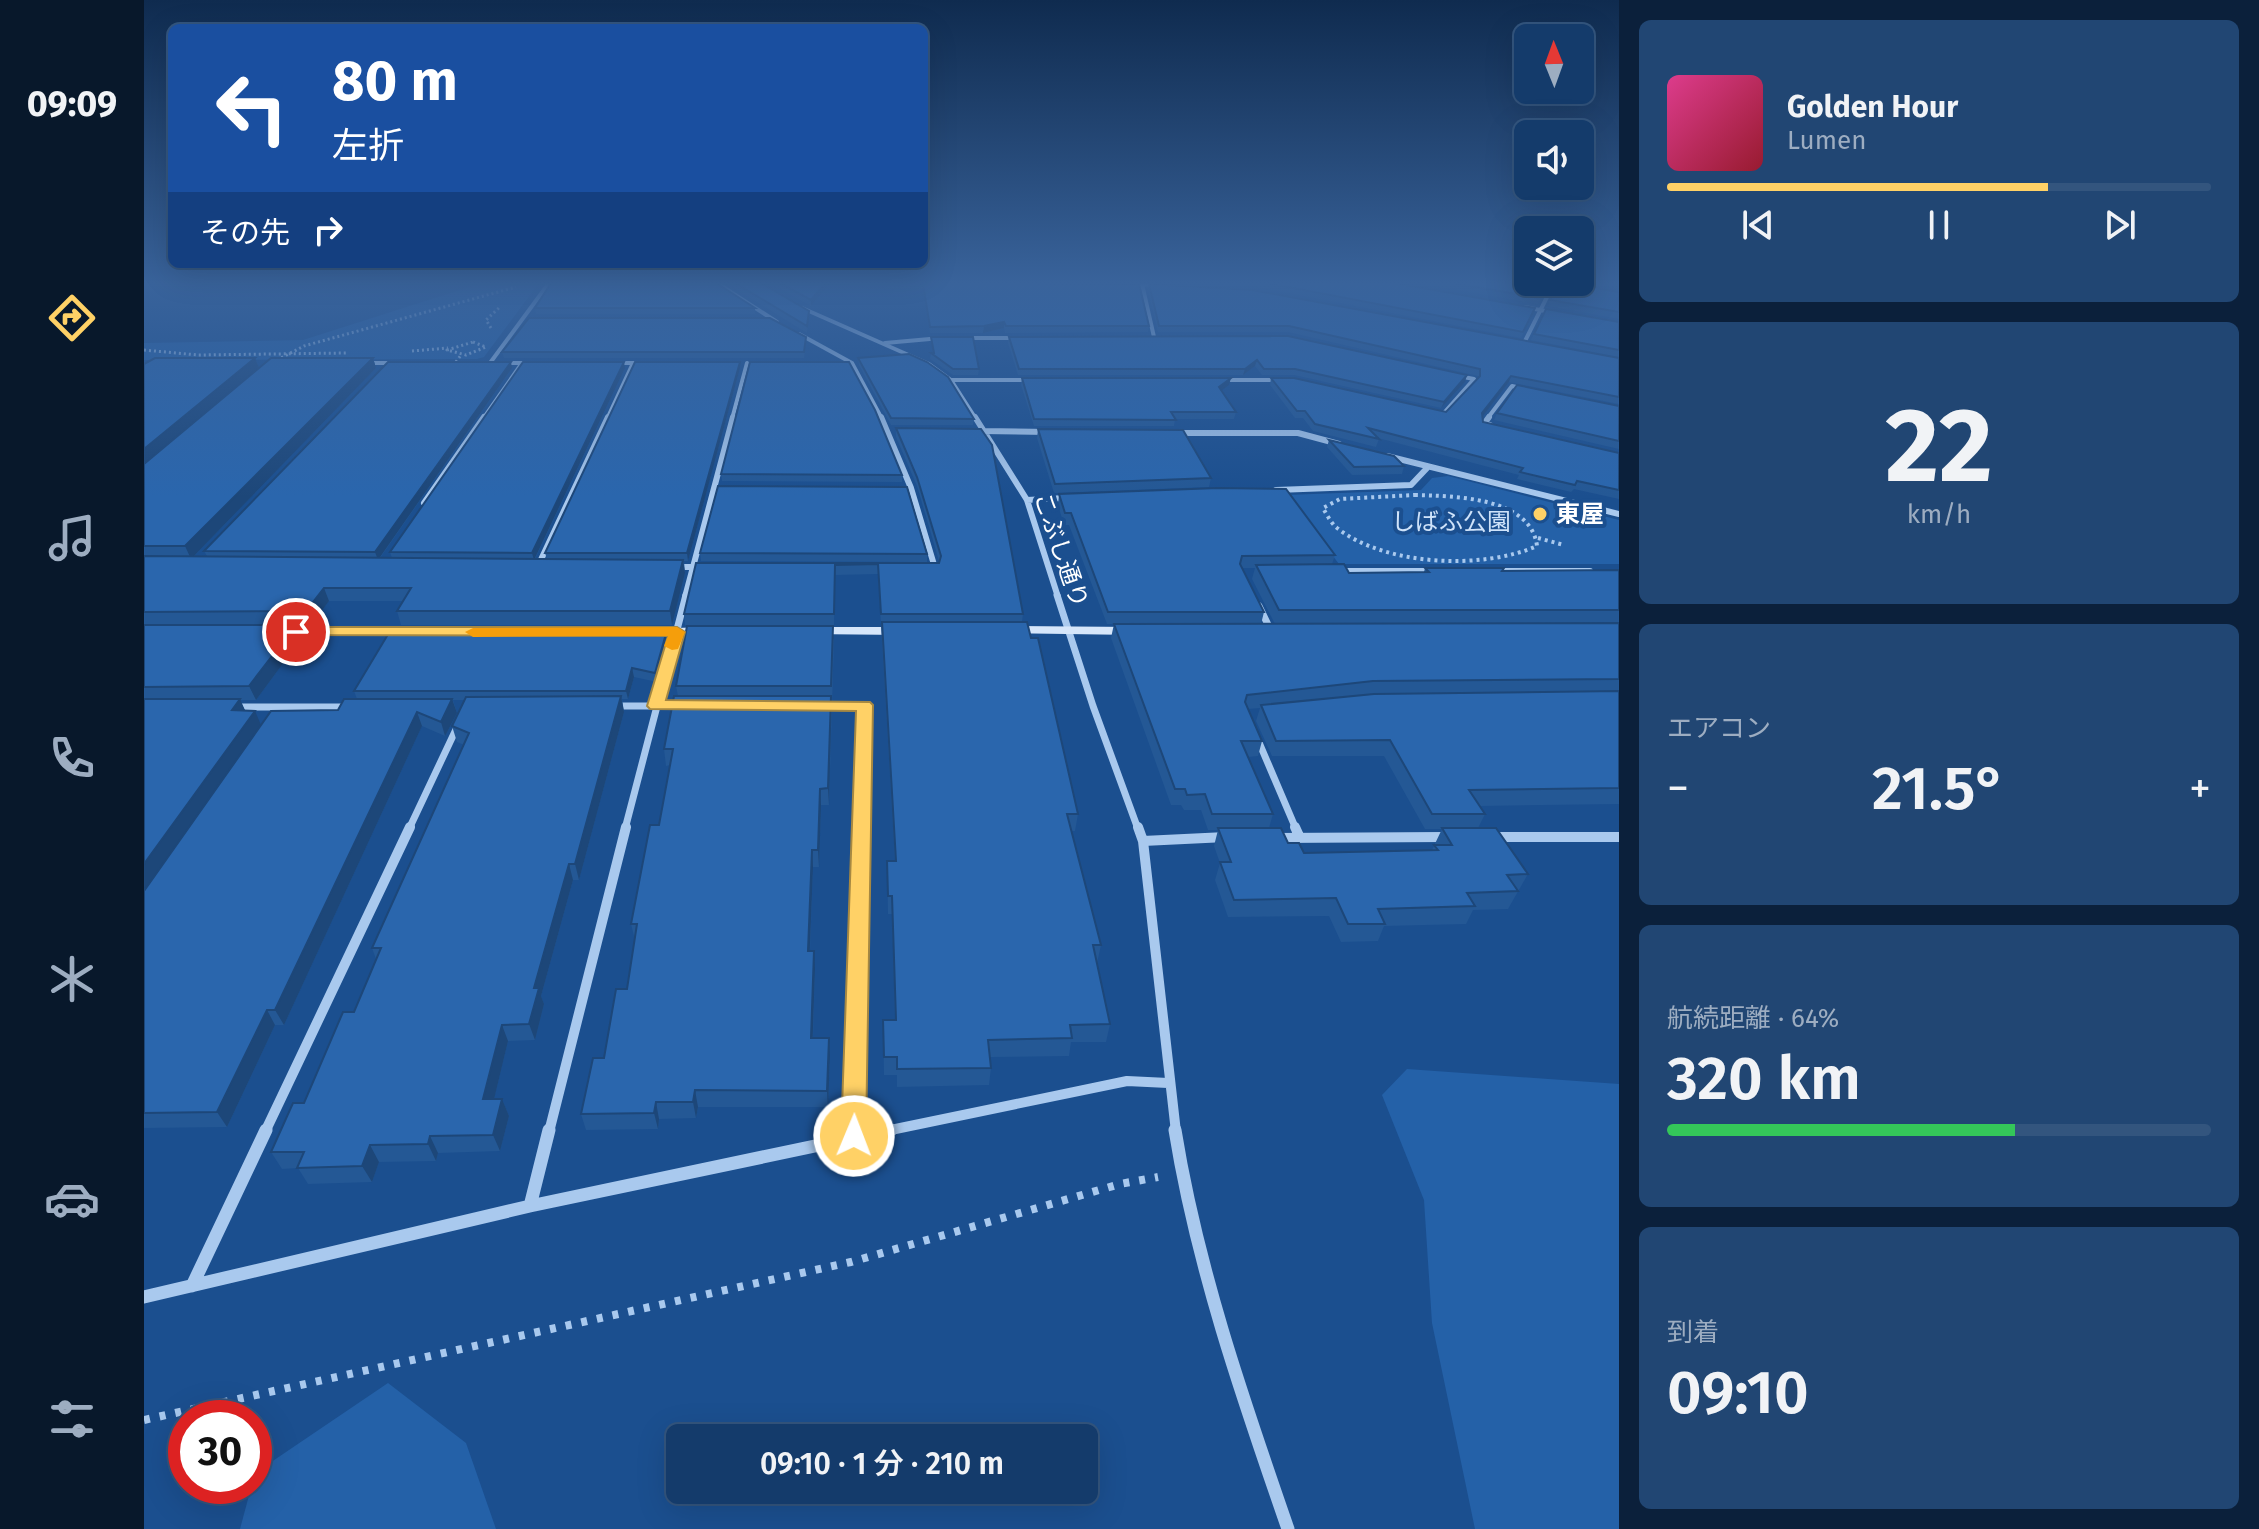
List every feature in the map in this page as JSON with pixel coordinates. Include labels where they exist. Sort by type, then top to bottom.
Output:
[{"type":"street","points":[[490,363],[496,354]]},
{"type":"street","points":[[836,354],[852,363],[888,431],[911,488],[935,568],[920,568]]},
{"type":"street","name":"こぶし通り","points":[[909,354],[951,380],[1027,500],[1093,706],[1143,841],[1168,1083],[1182,1172],[1232,1366],[1288,1529]]},
{"type":"street","points":[[359,363],[401,363]]},
{"type":"street","points":[[377,374],[388,363]]},
{"type":"street","points":[[478,363],[538,363]]},
{"type":"street","points":[[416,515],[522,363]]},
{"type":"street","points":[[601,363],[647,363]]},
{"type":"street","points":[[538,566],[633,363]]},
{"type":"street","points":[[732,363],[762,363]]},
{"type":"street","points":[[530,1206],[691,567],[747,363]]},
{"type":"street","points":[[837,363],[852,363]]},
{"type":"street","points":[[1429,411],[1443,414],[1474,379],[1443,372]]},
{"type":"street","points":[[951,380],[1041,380]]},
{"type":"street","points":[[1214,380],[1293,380]]},
{"type":"street","points":[[1499,427],[1484,424],[1512,386],[1527,390]]},
{"type":"street","points":[[888,431],[901,431]]},
{"type":"street","points":[[975,431],[1062,432]]},
{"type":"street","points":[[1172,433],[1298,433],[1342,445]]},
{"type":"street","points":[[1385,456],[1619,514]]},
{"type":"street","points":[[1268,490],[1411,485],[1428,467]]},
{"type":"street","points":[[712,487],[728,487]]},
{"type":"street","points":[[895,488],[911,488]]},
{"type":"street","points":[[1027,500],[1073,497]]},
{"type":"street","points":[[522,566],[553,566]]},
{"type":"street","points":[[661,567],[722,567]]},
{"type":"street","points":[[1333,571],[1438,571]]},
{"type":"street","points":[[1483,571],[1604,571]]},
{"type":"street","points":[[1254,596],[1271,631]]},
{"type":"street","points":[[631,633],[728,631]]},
{"type":"street","points":[[805,631],[913,631]]},
{"type":"street","points":[[991,631],[1146,631]]},
{"type":"street","points":[[1256,631],[1287,631]]},
{"type":"street","points":[[264,632],[424,632]]},
{"type":"street","points":[[805,705],[864,705],[854,1136]]},
{"type":"street","points":[[192,1286],[467,706]]},
{"type":"street","points":[[608,706],[685,706]]},
{"type":"street","points":[[225,707],[359,707]]},
{"type":"street","points":[[273,719],[282,707]]},
{"type":"street","points":[[1252,729],[1300,838]]},
{"type":"street","points":[[1143,841],[1236,837]]},
{"type":"street","points":[[1268,838],[1457,837]]},
{"type":"street","points":[[1489,837],[1619,837]]},
{"type":"street","points":[[144,1297],[530,1206],[854,1136],[1127,1081],[1168,1083]]},
{"type":"path","points":[[191,354],[217,354]]},
{"type":"path","points":[[273,363],[285,354]]},
{"type":"path","points":[[454,354],[465,354]]},
{"type":"path","points":[[446,375],[461,355]]},
{"type":"path","points":[[1415,495],[1459,497],[1492,505],[1529,521],[1537,531],[1537,546],[1526,554],[1505,560],[1420,557],[1365,546],[1345,536],[1334,527],[1323,508],[1325,504],[1340,499],[1415,495]]},
{"type":"path","points":[[144,1420],[809,1272],[1120,1184],[1182,1172]]},
{"type":"green space","points":[[144,354],[486,354],[477,359],[144,360]]},
{"type":"green space","name":"しばふ公園","points":[[1448,476],[1619,520],[1619,564],[1339,564],[1286,495],[1421,490],[1432,478]]},
{"type":"green space","points":[[1407,1069],[1619,1084],[1619,1529],[1475,1529],[1432,1323],[1424,1200],[1382,1095]]},
{"type":"green space","points":[[388,1383],[466,1443],[496,1529],[240,1529],[247,1504],[272,1504],[272,1461]]},
{"type":"building","points":[[910,354],[927,362],[948,377],[974,419],[891,418],[858,358]]},
{"type":"building","points":[[933,354],[976,354],[979,369],[953,369]]},
{"type":"building","points":[[1014,354],[1372,354],[1467,375],[1444,402],[1295,369],[1264,369],[1257,360],[1245,369],[1019,369]]},
{"type":"building","points":[[1415,354],[1599,354],[1619,358],[1619,397],[1511,376],[1482,413],[1483,422],[1619,453],[1619,490],[1577,481],[1575,485],[1520,472],[1523,468],[1368,428],[1379,439],[1315,424],[1305,411],[1297,411],[1271,378],[1294,378],[1446,412],[1480,376],[1480,369]]},
{"type":"building","points":[[155,358],[255,358],[144,449],[144,364]]},
{"type":"building","points":[[271,358],[373,358],[185,546],[144,546],[144,464]]},
{"type":"building","points":[[388,362],[511,362],[375,552],[204,551]]},
{"type":"building","points":[[523,362],[624,362],[532,553],[390,552]]},
{"type":"building","points":[[635,362],[740,362],[687,553],[545,553]]},
{"type":"building","points":[[750,362],[849,362],[875,410],[902,475],[721,474]]},
{"type":"building","points":[[1022,378],[1231,378],[1219,387],[1236,412],[1171,412],[1176,420],[1034,419]]},
{"type":"building","points":[[1517,385],[1619,406],[1619,441],[1497,413]]},
{"type":"building","points":[[896,428],[981,429],[992,445],[1023,614],[881,614],[878,564],[835,565],[834,614],[684,614],[696,563],[939,563],[941,556],[917,477]]},
{"type":"building","points":[[1038,429],[1183,430],[1211,478],[1055,484]]},
{"type":"building","points":[[1329,440],[1394,456],[1404,466],[1354,467]]},
{"type":"building","points":[[718,486],[907,487],[927,554],[700,553]]},
{"type":"building","points":[[1218,488],[1286,489],[1335,555],[1242,556],[1240,564],[1264,612],[1108,612],[1071,513],[1065,513],[1059,494]]},
{"type":"building","points":[[144,556],[683,560],[670,611],[397,611],[411,588],[324,588],[306,611],[144,612]]},
{"type":"building","points":[[1344,564],[1349,573],[1429,572],[1425,568],[1619,570],[1619,610],[1279,610],[1256,565]]},
{"type":"building","points":[[882,622],[1027,622],[1031,638],[1038,638],[1078,814],[1067,814],[1101,945],[1093,945],[1110,1024],[1070,1025],[1072,1038],[988,1040],[991,1068],[897,1069],[897,1057],[884,1057],[883,1020],[896,1020],[892,896],[888,896],[887,861],[896,861]]},
{"type":"building","points":[[1619,623],[1619,679],[1373,681],[1247,695],[1245,702],[1262,741],[1241,741],[1273,814],[1212,814],[1205,794],[1187,795],[1185,789],[1175,789],[1114,624]]},
{"type":"building","points":[[144,625],[296,625],[249,686],[144,687]]},
{"type":"building","points":[[687,626],[833,626],[831,686],[676,686]]},
{"type":"building","points":[[667,630],[655,673],[632,668],[626,691],[354,691],[390,631]]},
{"type":"building","points":[[1619,691],[1619,788],[1469,790],[1485,814],[1432,814],[1390,740],[1276,741],[1261,705],[1374,694]]},
{"type":"building","points":[[621,696],[575,864],[569,864],[534,988],[539,988],[529,1024],[502,1025],[483,1099],[502,1099],[493,1135],[430,1136],[428,1144],[370,1145],[362,1166],[297,1168],[304,1152],[271,1152],[293,1103],[304,1103],[343,1012],[354,1012],[381,948],[372,948],[469,733],[452,726],[466,697]]},
{"type":"building","points":[[674,696],[831,696],[828,788],[820,789],[818,850],[812,850],[808,951],[814,951],[811,1038],[829,1038],[827,1091],[695,1090],[693,1102],[656,1102],[654,1113],[581,1114],[593,1058],[604,1058],[616,989],[627,989],[637,924],[631,924],[650,825],[659,825],[673,749],[664,749]]},
{"type":"building","points":[[144,699],[240,699],[232,710],[255,711],[144,864]]},
{"type":"building","points":[[344,699],[452,699],[441,722],[417,712],[275,1010],[267,1010],[217,1112],[144,1113],[144,891],[271,711],[338,710]]},
{"type":"building","points":[[1218,828],[1281,828],[1288,843],[1299,843],[1304,853],[1438,850],[1434,845],[1452,845],[1442,828],[1496,828],[1528,874],[1507,875],[1518,891],[1467,893],[1475,906],[1378,909],[1385,924],[1348,924],[1336,898],[1234,900],[1220,862],[1231,862]]},
{"type":"slow traffic","points":[[473,632],[677,632],[672,646]]},
{"type":"place","name":"東屋","points":[[1540,514]]},
{"type":"route","points":[[296,632],[677,632],[656,706],[864,705],[854,1136]]}]
